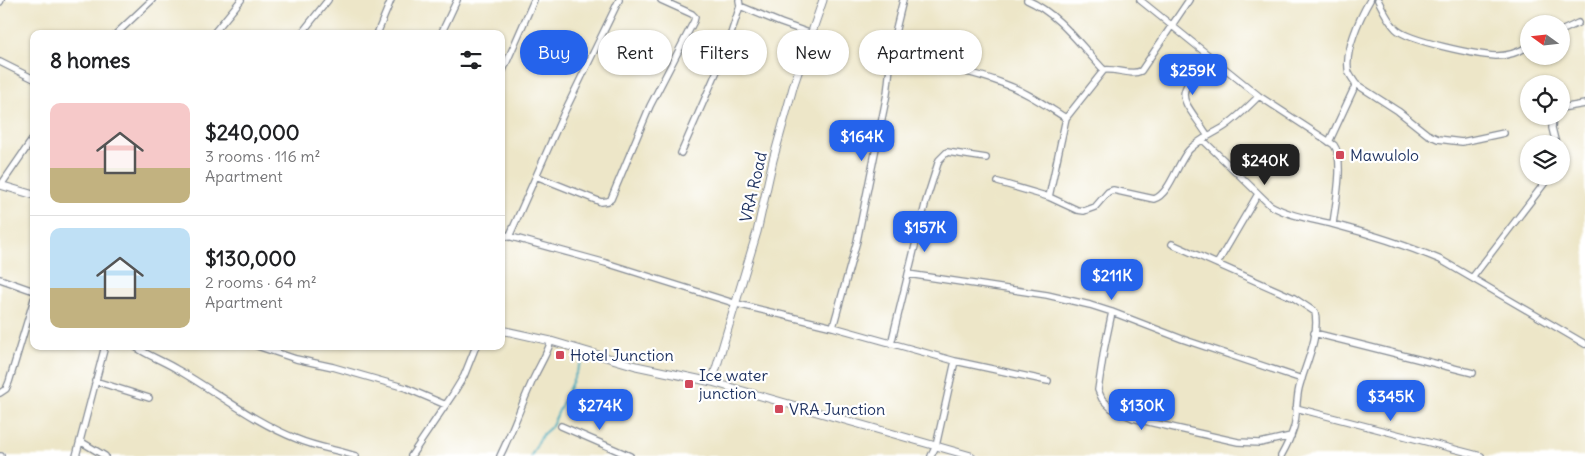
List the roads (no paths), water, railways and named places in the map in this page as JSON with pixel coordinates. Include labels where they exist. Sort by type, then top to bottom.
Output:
[{"type":"street","points":[[120,30],[152,0]]},
{"type":"street","points":[[216,30],[241,0]]},
{"type":"street","points":[[304,30],[328,0]]},
{"type":"street","points":[[379,30],[391,0]]},
{"type":"street","points":[[443,30],[457,0]]},
{"type":"street","points":[[505,66],[534,0]]},
{"type":"street","points":[[509,237],[563,115],[619,0]]},
{"type":"street","points":[[536,176],[602,202],[611,199],[650,106],[694,21],[695,17],[692,14],[661,0]]},
{"type":"street","name":"VRA Road","points":[[813,30],[823,0]]},
{"type":"street","points":[[896,30],[903,0]]},
{"type":"street","points":[[1027,0],[1038,5],[1056,18],[1104,70]]},
{"type":"street","points":[[1140,0],[1259,96],[1336,148],[1339,163],[1333,224]]},
{"type":"street","points":[[1049,197],[1066,118],[1104,70],[1111,68],[1135,74],[1141,71],[1189,0]]},
{"type":"street","points":[[1370,0],[1356,29],[1349,57],[1349,73],[1356,84],[1398,111],[1427,134],[1438,139],[1462,142],[1504,133]]},
{"type":"street","points":[[1378,0],[1386,17],[1396,30],[1407,37],[1422,42],[1496,56],[1509,55],[1520,50]]},
{"type":"street","points":[[681,153],[724,55],[740,3],[781,23],[801,30]]},
{"type":"street","points":[[1570,27],[1578,24]]},
{"type":"street","points":[[1209,56],[1184,88],[1182,98],[1206,138],[1270,205],[1280,211],[1333,224],[1442,260],[1585,344]]},
{"type":"street","points":[[0,62],[30,77]]},
{"type":"street","name":"VRA Road","points":[[712,382],[737,304],[757,232],[783,124],[797,75]]},
{"type":"street","points":[[833,327],[857,241],[887,94],[889,75]]},
{"type":"street","points":[[977,75],[1002,82],[1020,90],[1066,118]]},
{"type":"street","points":[[1329,142],[1356,84]]},
{"type":"street","points":[[998,182],[1049,197],[1077,210],[1084,211],[1095,207],[1108,192],[1113,190],[1148,199],[1160,197],[1186,154],[1196,144],[1236,118],[1259,96]]},
{"type":"street","points":[[1570,106],[1585,104]]},
{"type":"street","points":[[30,143],[1,185],[30,194]]},
{"type":"street","points":[[891,344],[926,201],[939,160],[947,152],[986,158]]},
{"type":"street","points":[[1472,278],[1543,185]]},
{"type":"street","points":[[1217,264],[1258,194]]},
{"type":"street","points":[[505,236],[606,263],[737,304],[833,327],[955,361],[1048,381]]},
{"type":"street","points":[[1172,244],[1294,298],[1315,312],[1314,333],[1302,379],[1291,436],[1281,456]]},
{"type":"street","points":[[908,274],[1047,295],[1112,312],[1182,339],[1302,379]]},
{"type":"street","points":[[0,279],[30,290]]},
{"type":"street","points":[[0,392],[6,389],[9,382],[30,312]]},
{"type":"street","points":[[1112,312],[1098,390],[1102,399],[1111,408],[1140,420],[1238,442],[1260,443],[1291,436]]},
{"type":"street","points":[[505,331],[636,366],[712,382],[971,456]]},
{"type":"street","points":[[1314,333],[1473,374]]},
{"type":"street","points":[[500,456],[551,342]]},
{"type":"street","points":[[76,456],[104,350]]},
{"type":"street","points":[[140,350],[177,369],[246,413],[283,433],[299,440],[356,456]]},
{"type":"street","points":[[267,350],[296,360],[333,367],[406,388],[446,405]]},
{"type":"street","points":[[411,456],[464,376],[474,350]]},
{"type":"street","points":[[931,456],[936,446],[955,361]]},
{"type":"street","points":[[95,381],[149,398]]},
{"type":"street","points":[[1296,408],[1481,456]]},
{"type":"street","points":[[561,426],[630,456]]},
{"type":"street","points":[[80,441],[105,456]]},
{"type":"waterway","points":[[531,456],[542,435],[552,426],[583,358]]},
{"type":"place","name":"Mawulolo","points":[[1340,155]]},
{"type":"place","name":"Hotel Junction","points":[[560,355]]},
{"type":"place","name":"Ice water junction","points":[[689,384]]},
{"type":"place","name":"VRA Junction","points":[[779,409]]}]
